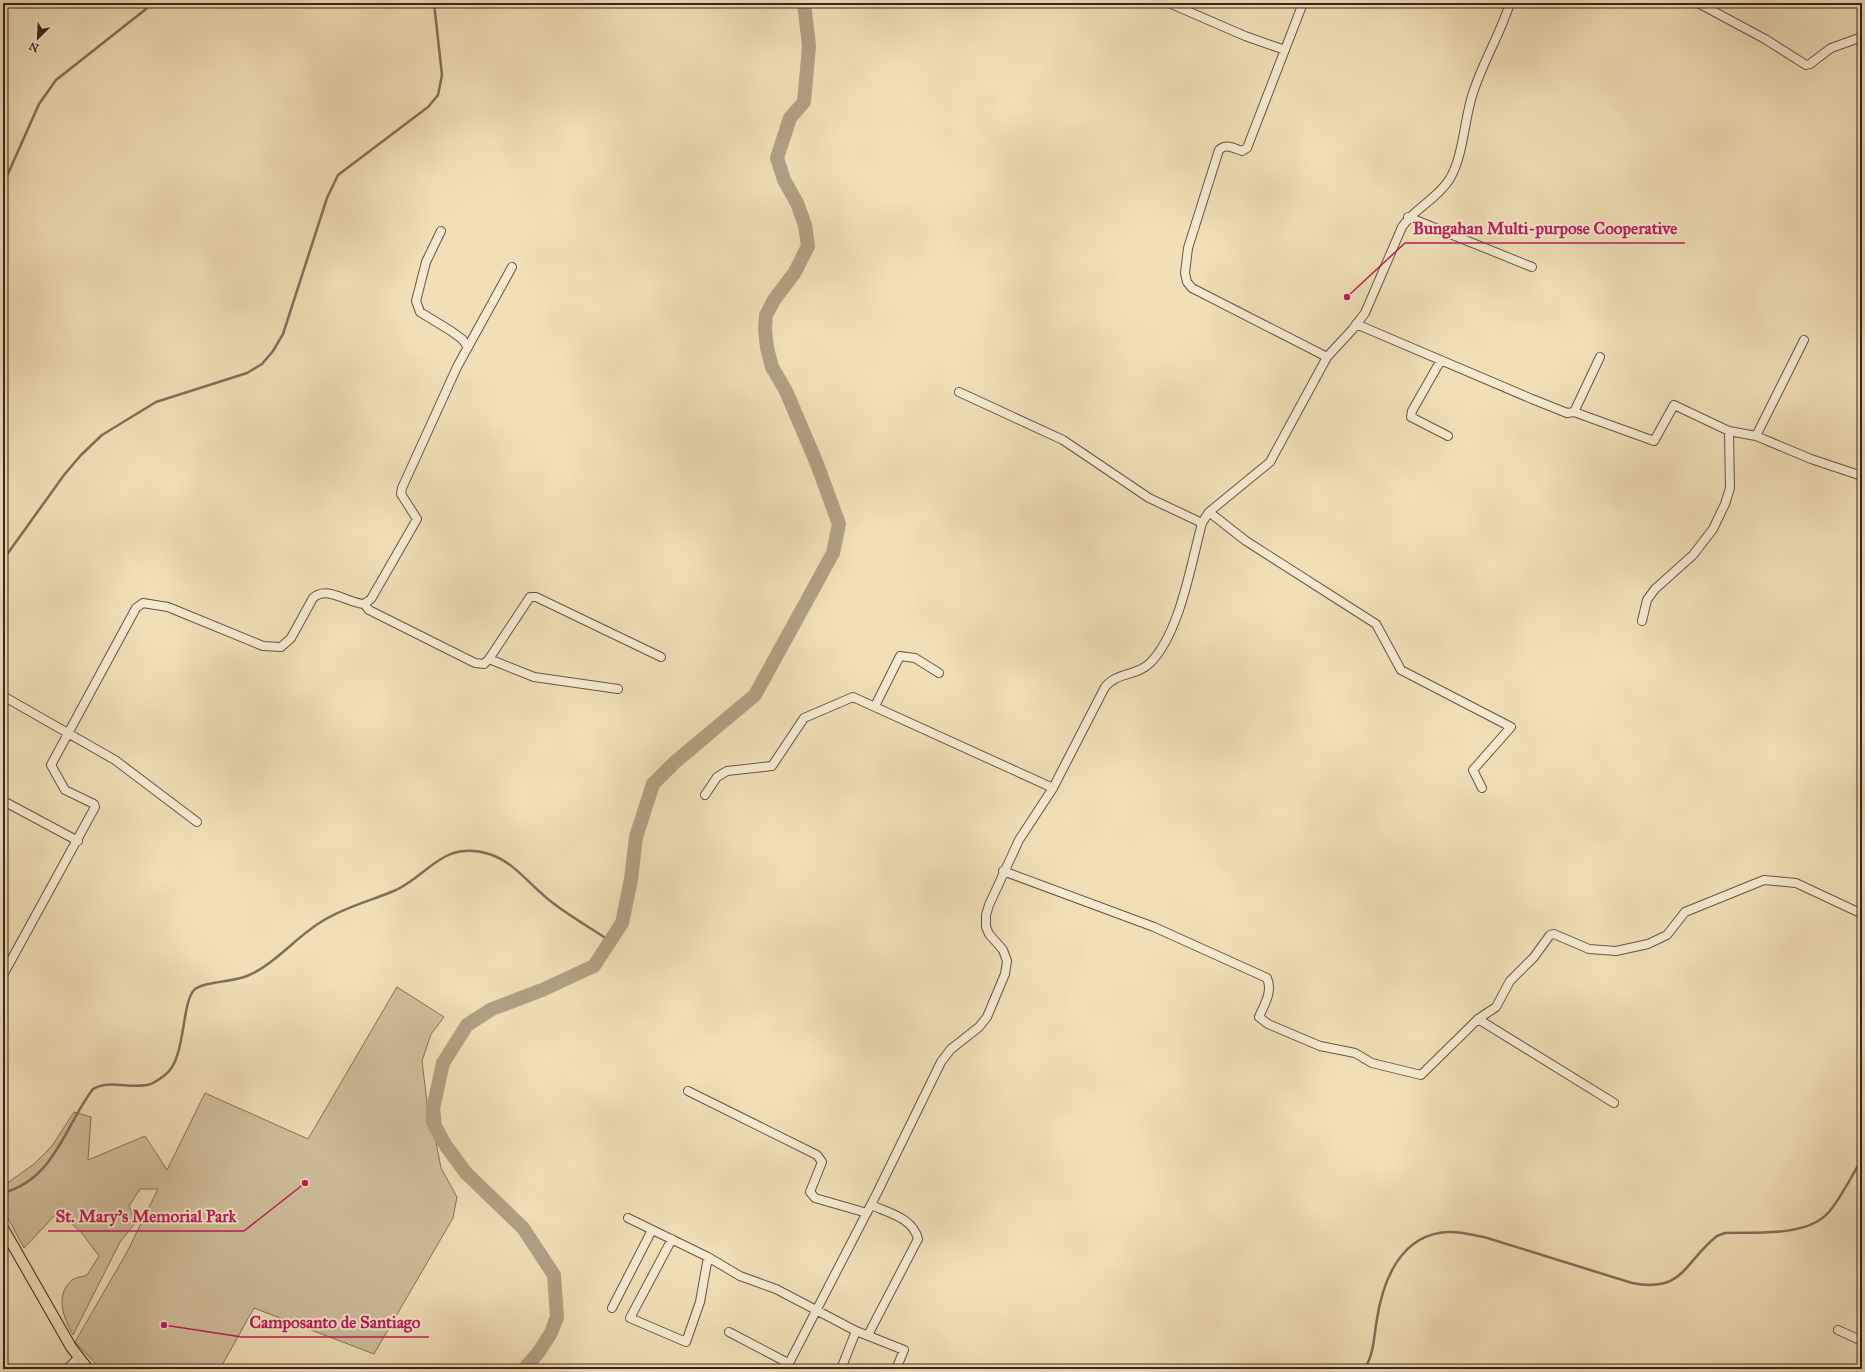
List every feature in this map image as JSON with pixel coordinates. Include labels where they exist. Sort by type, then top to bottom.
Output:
[{"type":"main road","points":[[3,1228],[78,1358],[88,1369]]},
{"type":"street","points":[[1169,3],[1245,36],[1285,50]]},
{"type":"street","points":[[1303,3],[1246,148],[1242,151],[1227,146],[1222,147],[1219,150],[1188,248],[1185,272],[1187,282],[1192,288],[1327,357]]},
{"type":"street","points":[[729,1332],[787,1366],[867,1213],[941,1062],[951,1049],[984,1022],[1005,974],[1006,968],[1006,956],[989,934],[986,927],[986,915],[1003,871],[1018,840],[1054,788],[1105,687],[1110,681],[1117,677],[1139,670],[1149,664],[1165,642],[1179,611],[1202,524],[1209,512],[1270,462],[1327,357],[1365,313],[1402,227],[1408,217],[1437,195],[1452,173],[1476,83],[1510,3]]},
{"type":"street","points":[[1698,3],[1765,39],[1806,65],[1810,64],[1831,48],[1862,37]]},
{"type":"street","points":[[1408,217],[1532,267]]},
{"type":"street","points":[[441,231],[426,262],[416,300],[420,312],[462,339],[468,347]]},
{"type":"street","points":[[3,975],[78,841],[95,805],[65,790],[51,765],[136,608],[143,603],[151,603],[168,607],[263,646],[281,647],[291,638],[313,598],[318,593],[324,592],[357,604],[364,604],[371,599],[417,519],[401,494],[402,488],[468,347],[512,267]]},
{"type":"street","points":[[1356,324],[1567,413],[1574,412],[1654,441],[1674,405],[1729,430],[1756,436],[1817,461],[1862,476]]},
{"type":"street","points":[[1756,436],[1804,340]]},
{"type":"street","points":[[1574,412],[1600,357]]},
{"type":"street","points":[[1441,360],[1410,417],[1448,436]]},
{"type":"street","points":[[960,392],[1062,440],[1149,498],[1202,524]]},
{"type":"street","points":[[1642,621],[1647,600],[1655,589],[1693,556],[1712,529],[1725,504],[1730,488],[1729,430]]},
{"type":"street","points":[[1209,512],[1246,541],[1376,624],[1401,670],[1511,727],[1473,770],[1482,788]]},
{"type":"street","points":[[364,604],[369,610],[475,663],[484,664],[489,659],[530,597],[536,597],[661,657]]},
{"type":"street","points":[[875,706],[900,656],[915,658],[939,673]]},
{"type":"street","points":[[489,659],[530,676],[618,689]]},
{"type":"street","points":[[3,696],[69,732],[115,760],[198,822]]},
{"type":"street","points":[[705,795],[717,777],[727,771],[772,766],[804,718],[853,697],[1054,788]]},
{"type":"street","points":[[7,804],[78,841]]},
{"type":"street","points":[[1003,871],[1154,927],[1267,978],[1269,991],[1259,1017],[1268,1024],[1320,1046],[1355,1053],[1372,1063],[1421,1075],[1478,1019],[1496,1007],[1510,981],[1534,957],[1550,935],[1560,936],[1590,949],[1616,951],[1648,944],[1667,935],[1685,912],[1764,880],[1796,883],[1858,912]]},
{"type":"street","points":[[1478,1019],[1614,1103]]},
{"type":"street","points":[[688,1091],[818,1155],[822,1162],[810,1192],[815,1198],[867,1213]]},
{"type":"street","points":[[868,1336],[918,1239],[917,1232],[907,1221],[871,1205]]},
{"type":"street","points":[[628,1218],[708,1257],[740,1276],[776,1290],[816,1309],[856,1331],[904,1350],[896,1369]]},
{"type":"street","points":[[612,1308],[652,1230]]},
{"type":"street","points":[[672,1240],[630,1318],[686,1342],[700,1302],[708,1257]]},
{"type":"street","points":[[1838,1330],[1862,1341]]},
{"type":"street","points":[[841,1369],[856,1331]]},
{"type":"street","points":[[67,1369],[78,1358]]},
{"type":"shaded area","points":[[397,987],[444,1017],[431,1034],[422,1061],[427,1102],[427,1123],[436,1142],[441,1168],[457,1197],[453,1218],[374,1354],[254,1308],[220,1369],[101,1369],[75,1342],[127,1252],[158,1189],[140,1189],[129,1206],[136,1222],[120,1242],[73,1335],[62,1307],[63,1293],[72,1280],[87,1275],[99,1256],[81,1232],[58,1212],[24,1248],[3,1209],[3,1186],[34,1164],[52,1146],[74,1112],[91,1117],[88,1160],[145,1136],[167,1170],[205,1093],[308,1139]]},
{"type":"waterway","points":[[3,185],[39,104],[56,80],[146,9],[149,3]]},
{"type":"waterway","points":[[3,560],[64,475],[81,455],[102,435],[156,402],[247,373],[262,364],[273,351],[283,334],[327,198],[338,175],[428,107],[438,95],[442,75],[434,3]]},
{"type":"waterway","points":[[524,1369],[538,1353],[551,1333],[557,1317],[554,1275],[523,1228],[466,1173],[446,1146],[435,1126],[433,1109],[443,1063],[467,1025],[492,1009],[542,990],[594,966],[622,923],[631,879],[636,837],[653,784],[675,762],[755,695],[833,553],[839,524],[817,464],[786,391],[772,367],[767,348],[765,329],[766,315],[774,300],[795,272],[808,246],[805,225],[797,203],[784,180],[777,158],[790,118],[804,102],[809,46],[804,3]]},
{"type":"waterway","points":[[3,1193],[21,1186],[35,1176],[47,1164],[57,1150],[93,1089],[106,1085],[144,1086],[158,1080],[172,1068],[180,1045],[187,1007],[194,990],[212,983],[241,978],[257,971],[276,958],[321,922],[348,908],[396,890],[448,855],[460,851],[473,851],[489,854],[498,858],[515,869],[545,897],[610,941]]},
{"type":"waterway","points":[[1364,1369],[1372,1352],[1380,1304],[1390,1275],[1406,1250],[1418,1241],[1432,1235],[1452,1232],[1484,1237],[1632,1283],[1649,1285],[1662,1284],[1673,1280],[1717,1236],[1725,1233],[1765,1233],[1794,1230],[1818,1221],[1828,1213],[1837,1201],[1862,1159]]},
{"type":"place","name":"Bungahan Multi-purpose Cooperative","points":[[1347,297]]},
{"type":"place","name":"St. Mary's Memorial Park","points":[[305,1183]]},
{"type":"place","name":"Camposanto de Santiago","points":[[164,1325]]}]
